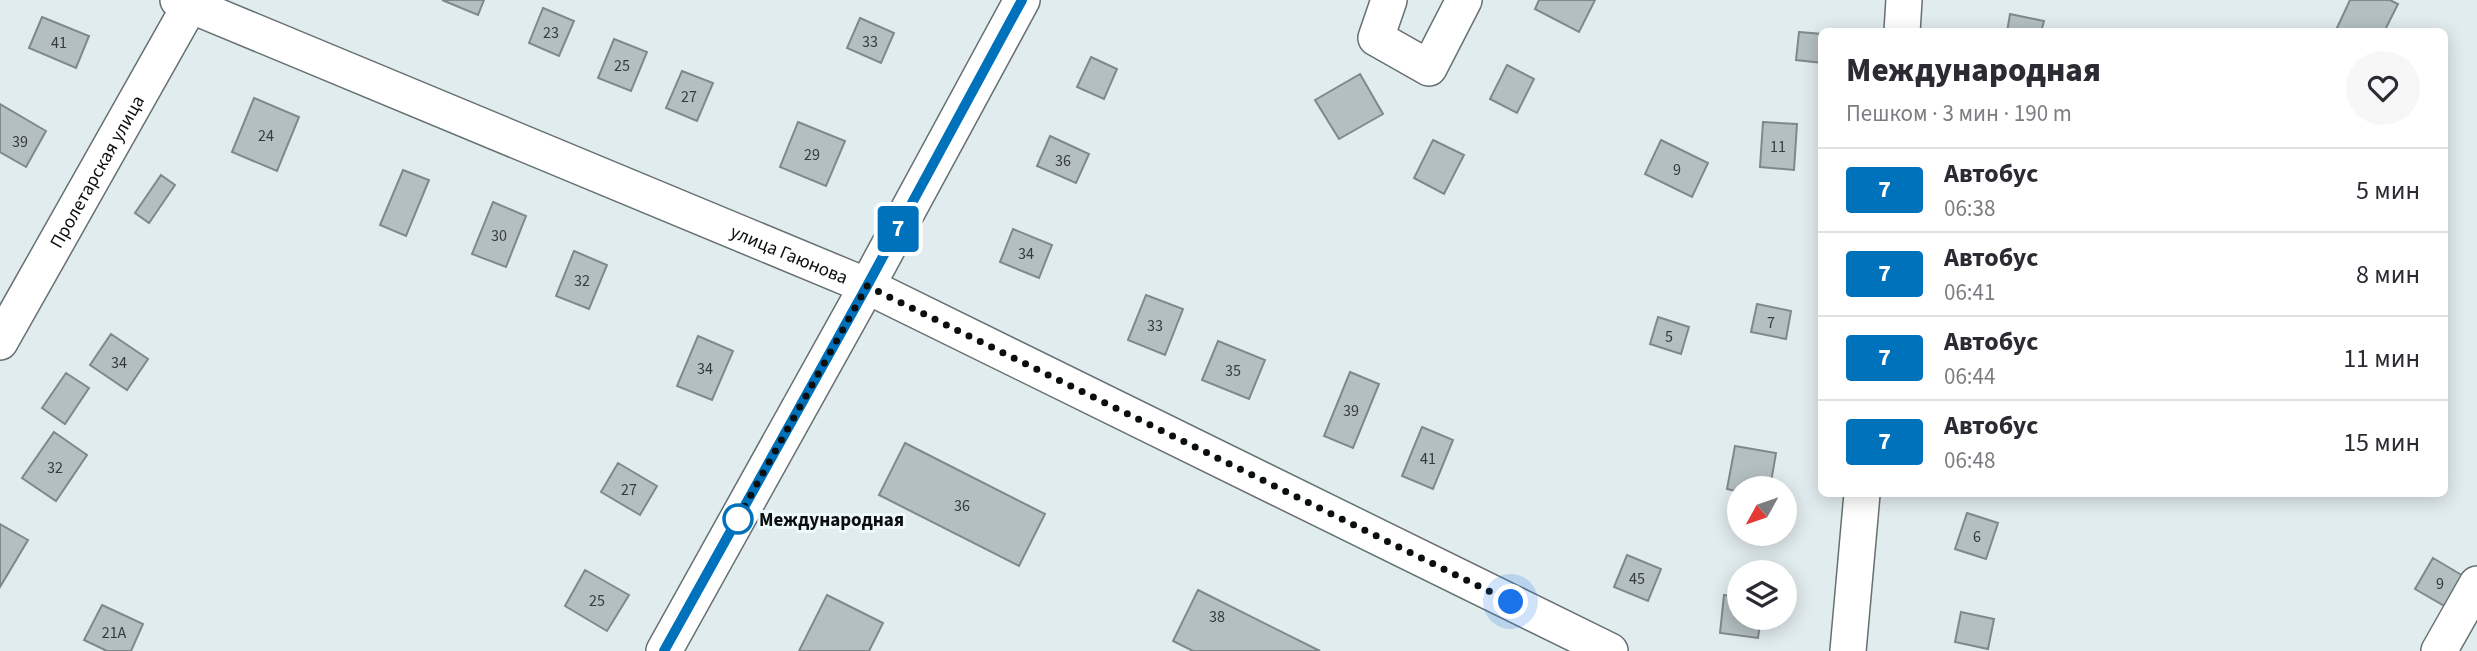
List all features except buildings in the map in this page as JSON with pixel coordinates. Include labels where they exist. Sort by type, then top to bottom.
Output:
[{"type":"street","points":[[664,651],[1022,0]]},
{"type":"street","points":[[1389,0],[1376,38],[1429,68],[1464,0]]},
{"type":"street","points":[[1902,28],[1905,0]]},
{"type":"street","name":"улица Гаюнова","points":[[187,2],[867,286],[1610,651]]},
{"type":"street","name":"Пролетарская улица","points":[[0,342],[187,2]]},
{"type":"street","points":[[1848,651],[1862,497]]},
{"type":"street","points":[[2439,651],[2477,584]]},
{"type":"bus line","name":"7","points":[[664,651],[1022,0]]},
{"type":"place","name":"Международная","points":[[738,519]]},
{"type":"route","points":[[738,519],[732,529],[867,286],[1511,602]]}]
